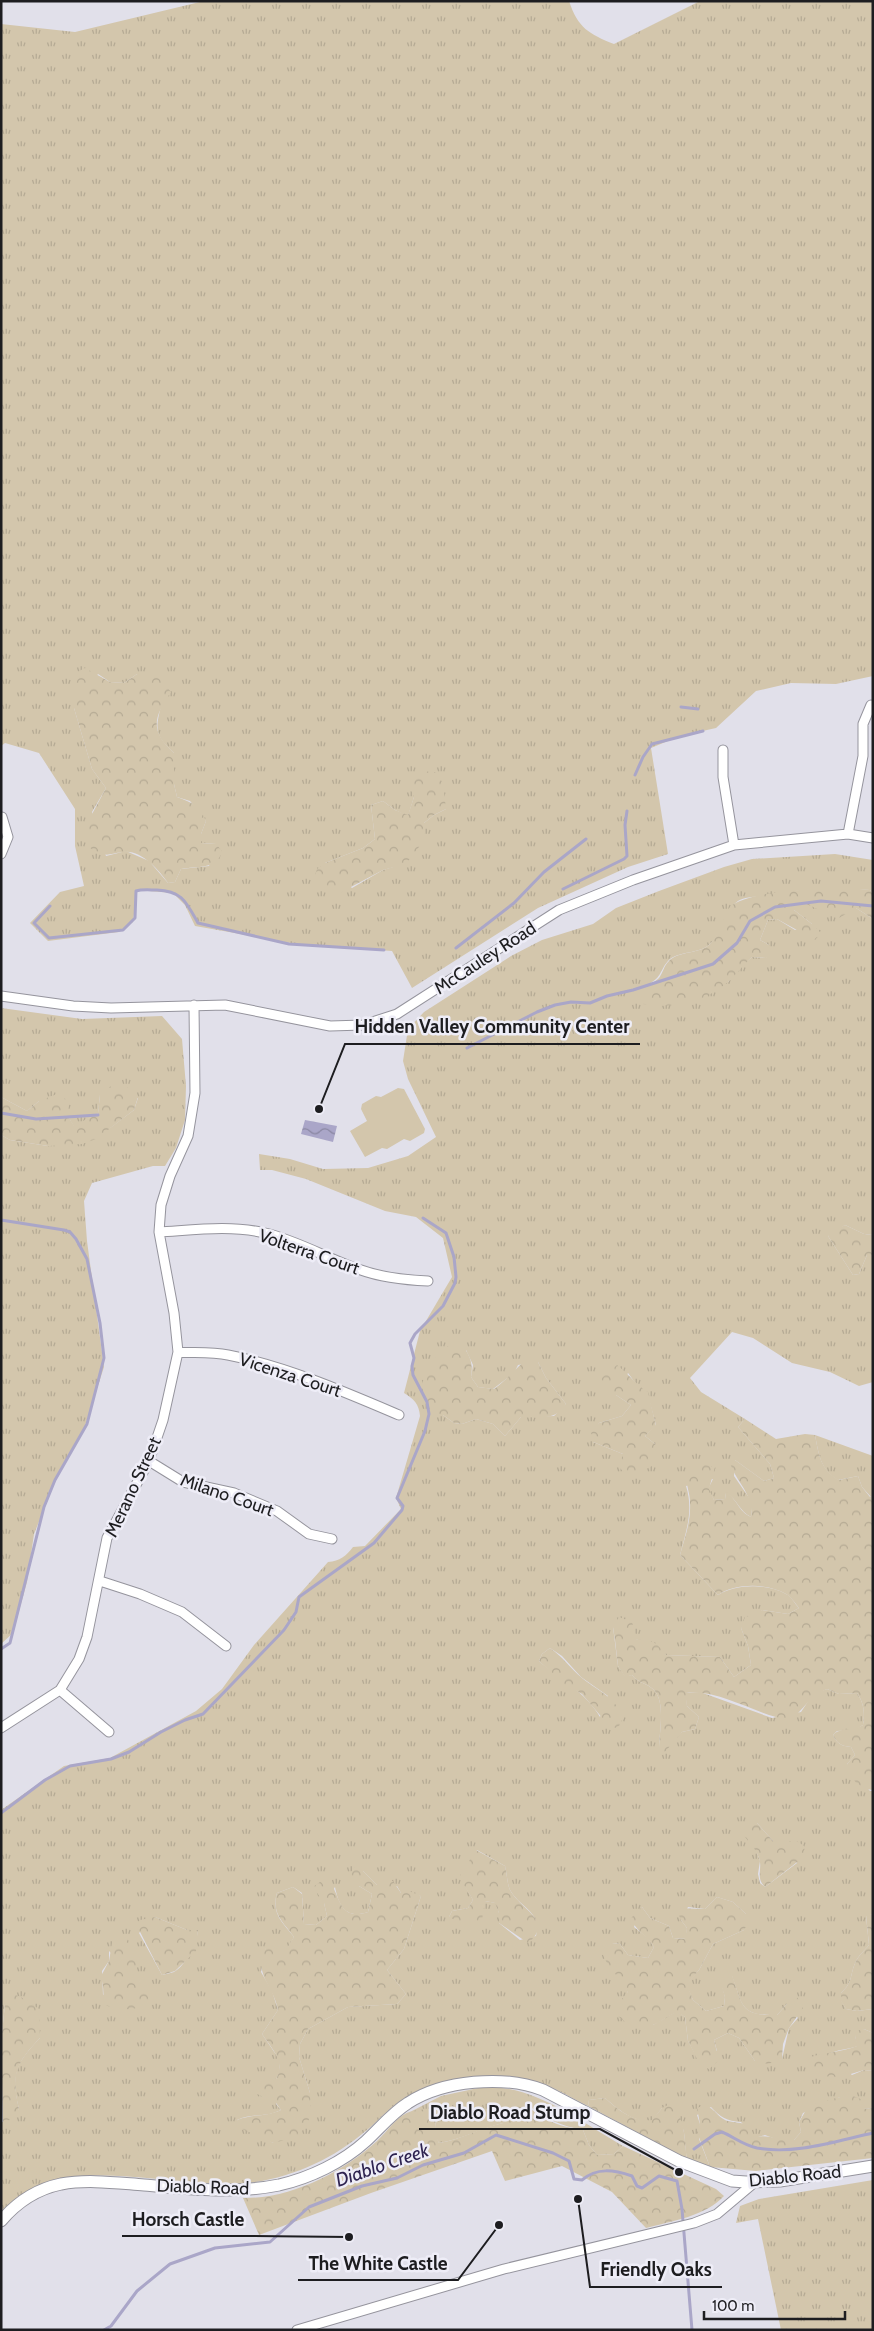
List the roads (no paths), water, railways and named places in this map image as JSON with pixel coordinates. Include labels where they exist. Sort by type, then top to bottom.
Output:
[{"type":"street","points":[[848,834],[863,756],[863,724],[871,705]]},
{"type":"street","points":[[723,750],[723,777],[734,845]]},
{"type":"street","points":[[1,854],[8,837],[2,817]]},
{"type":"street","name":"McCauley Road","points":[[1,996],[73,1006],[110,1008],[225,1005],[330,1026],[363,1025],[381,1021],[397,1014],[559,910],[633,880],[734,845],[848,834],[873,838]]},
{"type":"street","name":"Merano Street","points":[[1,1728],[60,1690],[79,1659],[100,1581],[107,1538],[149,1462],[163,1420],[178,1352],[174,1313],[159,1232],[161,1205],[170,1176],[188,1136],[195,1093],[194,1005]]},
{"type":"street","name":"Volterra Court","points":[[159,1232],[222,1228],[264,1233],[299,1244],[361,1271],[399,1280],[428,1281]]},
{"type":"street","name":"Vicenza Court","points":[[178,1352],[227,1355],[271,1367],[354,1395],[399,1415]]},
{"type":"street","name":"Milano Court","points":[[149,1462],[183,1482],[234,1493],[277,1511],[309,1534],[332,1539]]},
{"type":"street","points":[[100,1581],[140,1594],[182,1612],[226,1646]]},
{"type":"street","points":[[60,1690],[109,1732]]},
{"type":"street","name":"Diablo Road","points":[[1,2221],[27,2198],[48,2188],[63,2184],[105,2182],[244,2191],[285,2184],[318,2171],[350,2153],[366,2142],[398,2110],[413,2100],[454,2086],[489,2081],[510,2082],[534,2087],[696,2168],[732,2180],[755,2182],[780,2181],[873,2166]]},
{"type":"street","points":[[298,2330],[504,2269],[694,2223],[717,2214],[755,2182]]},
{"type":"water","points":[[305,1120],[337,1126],[333,1142],[301,1134]]},
{"type":"waterway","points":[[681,707],[698,709]]},
{"type":"waterway","points":[[635,775],[643,757],[652,744],[703,731]]},
{"type":"waterway","points":[[563,889],[627,856],[625,825],[627,811]]},
{"type":"waterway","points":[[456,948],[514,903],[544,872],[586,839]]},
{"type":"waterway","points":[[50,906],[34,923],[49,938],[123,930],[135,918],[136,891],[157,890],[178,895],[190,909],[198,923],[289,944],[384,950]]},
{"type":"waterway","points":[[467,1048],[537,1012],[555,1005],[571,1002],[590,1003],[607,996],[633,990],[713,964],[737,943],[750,921],[775,907],[821,901],[873,906]]},
{"type":"waterway","points":[[1,1113],[36,1119],[98,1115]]},
{"type":"waterway","points":[[1,1813],[45,1780],[70,1766],[111,1759],[129,1752],[161,1732],[185,1720],[203,1714],[284,1630],[296,1612],[299,1597],[374,1543],[402,1510],[403,1506],[397,1498],[425,1431],[429,1414],[427,1402],[413,1375],[412,1366],[414,1358],[410,1343],[415,1334],[443,1306],[455,1283],[456,1277],[454,1257],[446,1233],[423,1218]]},
{"type":"waterway","points":[[1,1220],[64,1230],[70,1232],[76,1239],[87,1259],[100,1323],[104,1358],[87,1424],[55,1480],[44,1507],[10,1643],[1,1649]]},
{"type":"waterway","name":"Diablo Creek","points":[[694,2149],[715,2134],[722,2132],[752,2147],[771,2150],[815,2146],[873,2133]]},
{"type":"waterway","name":"Diablo Creek","points":[[104,2330],[111,2326],[137,2291],[170,2264],[215,2248],[270,2242],[309,2207],[362,2186],[397,2178],[423,2165],[464,2153],[496,2135],[553,2153],[569,2161],[574,2179],[582,2180],[594,2173],[606,2171],[632,2176],[637,2186],[642,2188],[659,2176],[677,2181],[682,2209],[692,2330]]},
{"type":"place","name":"Hidden Valley Community Center","points":[[319,1109]]},
{"type":"place","name":"Diablo Road Stump","points":[[679,2172]]},
{"type":"place","name":"Friendly Oaks","points":[[578,2199]]},
{"type":"place","name":"The White Castle","points":[[499,2225]]},
{"type":"place","name":"Horsch Castle","points":[[349,2237]]}]
